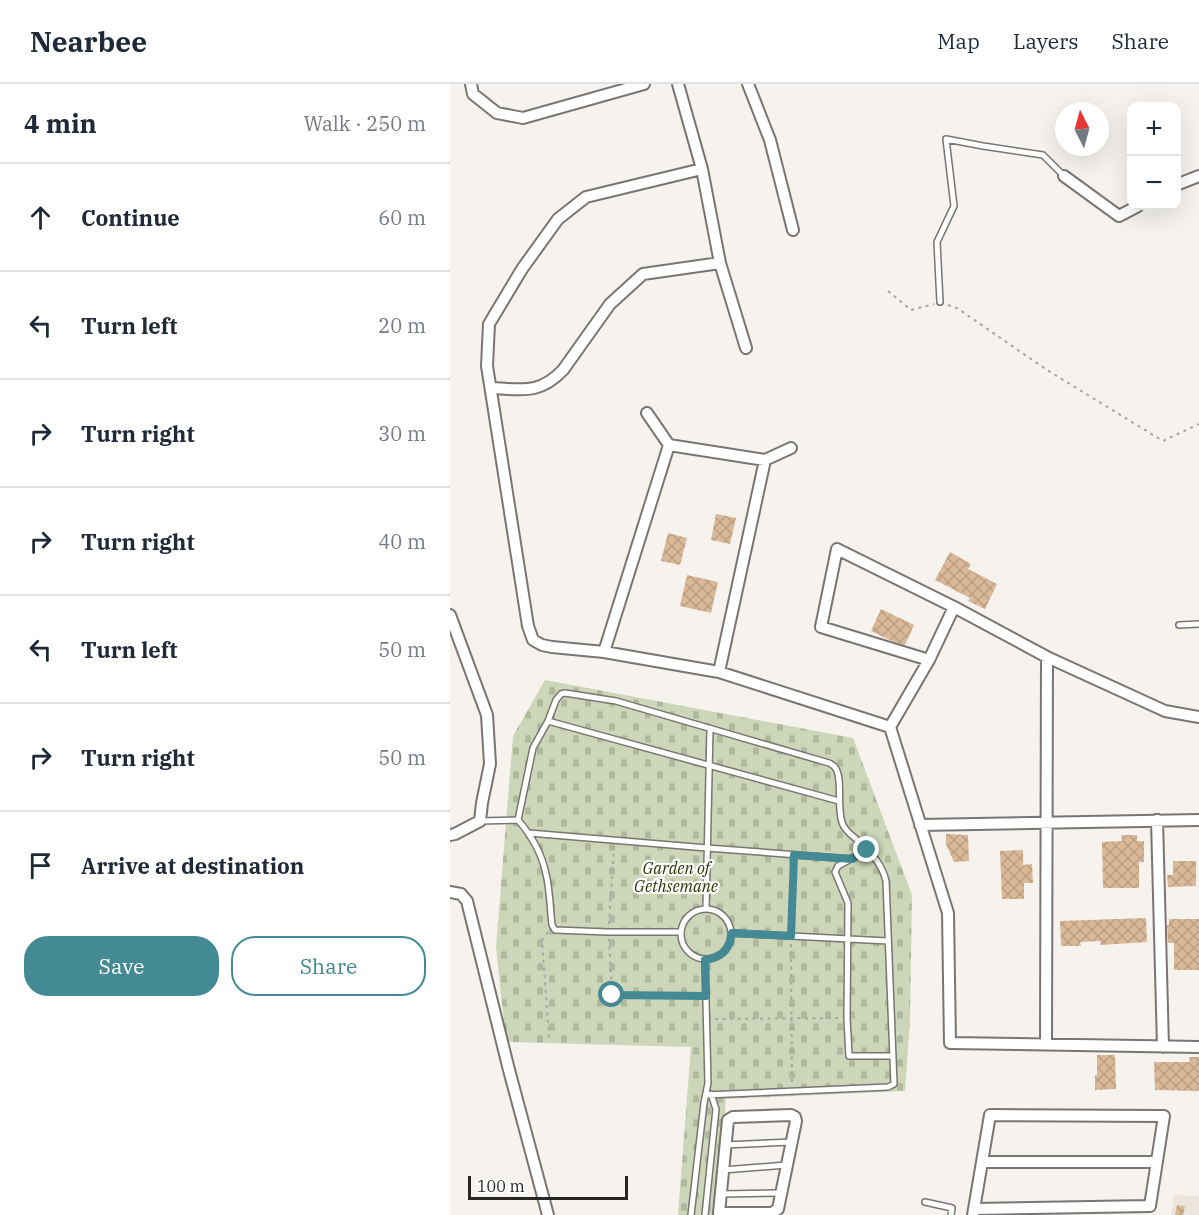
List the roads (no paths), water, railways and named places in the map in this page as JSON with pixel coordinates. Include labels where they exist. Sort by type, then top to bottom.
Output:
[{"type":"street","points":[[471,84],[473,94],[497,113],[523,118],[644,84]]},
{"type":"street","points":[[678,84],[702,170],[720,263],[746,348]]},
{"type":"street","points":[[748,84],[770,140],[793,230]]},
{"type":"street","points":[[702,170],[586,197],[558,219],[522,269],[489,324],[487,366],[528,626],[533,640],[542,645],[604,652],[719,672],[890,727]]},
{"type":"street","points":[[1064,176],[1119,216],[1130,210]]},
{"type":"street","points":[[1181,183],[1199,176]]},
{"type":"street","points":[[491,388],[531,389],[547,384],[563,370],[610,304],[643,274],[720,263]]},
{"type":"street","points":[[647,413],[669,445],[765,460],[791,448]]},
{"type":"street","points":[[604,652],[669,445]]},
{"type":"street","points":[[719,672],[765,460]]},
{"type":"street","points":[[929,660],[821,627],[837,549],[954,607],[1047,657],[1165,711],[1199,717]]},
{"type":"street","points":[[954,607],[929,660],[890,727],[948,914],[950,1043],[1199,1047]]},
{"type":"street","points":[[450,615],[487,715],[490,764],[480,820],[450,835]]},
{"type":"street","points":[[1046,1044],[1047,657]]},
{"type":"street","points":[[1157,820],[1163,1047]]},
{"type":"street","points":[[920,825],[1199,820]]},
{"type":"street","points":[[450,892],[461,894],[467,901],[506,1060],[548,1215]]},
{"type":"street","points":[[793,1115],[796,1121],[779,1207],[772,1214],[719,1213],[724,1145],[727,1122],[730,1117],[793,1115]]},
{"type":"street","points":[[990,1115],[1164,1116],[1150,1206],[974,1212],[982,1162],[990,1115]]},
{"type":"street","points":[[982,1162],[1157,1162]]},
{"type":"lane","points":[[940,302],[937,242],[954,206],[946,139],[1043,155],[1064,176]]},
{"type":"lane","points":[[1179,625],[1199,624]]},
{"type":"lane","points":[[518,820],[533,748],[558,697],[569,692],[616,701],[833,765],[838,771],[839,801],[844,826],[875,858],[883,869],[886,881],[894,1084],[792,1092],[709,1095]]},
{"type":"lane","points":[[548,721],[839,801]]},
{"type":"lane","points":[[706,909],[710,729]]},
{"type":"lane","points":[[480,820],[518,820],[529,833],[545,868],[553,928],[558,931],[680,932]]},
{"type":"lane","points":[[529,833],[852,859]]},
{"type":"lane","points":[[867,850],[838,866],[835,872],[848,903],[849,1056],[893,1056]]},
{"type":"lane","points":[[706,909],[715,910],[723,915],[732,933],[725,952],[716,958],[705,960],[694,957],[686,950],[681,941],[680,932],[688,916],[706,909]]},
{"type":"lane","points":[[732,933],[888,941]]},
{"type":"lane","points":[[691,1215],[709,1095],[705,960]]},
{"type":"lane","points":[[705,1215],[716,1108],[709,1095]]},
{"type":"lane","points":[[724,1145],[792,1142]]},
{"type":"lane","points":[[723,1170],[786,1165]]},
{"type":"lane","points":[[721,1194],[782,1192]]},
{"type":"lane","points":[[925,1202],[952,1208],[951,1215]]},
{"type":"park label","name":"Garden of Gethsemane","points":[[676,877]]}]
